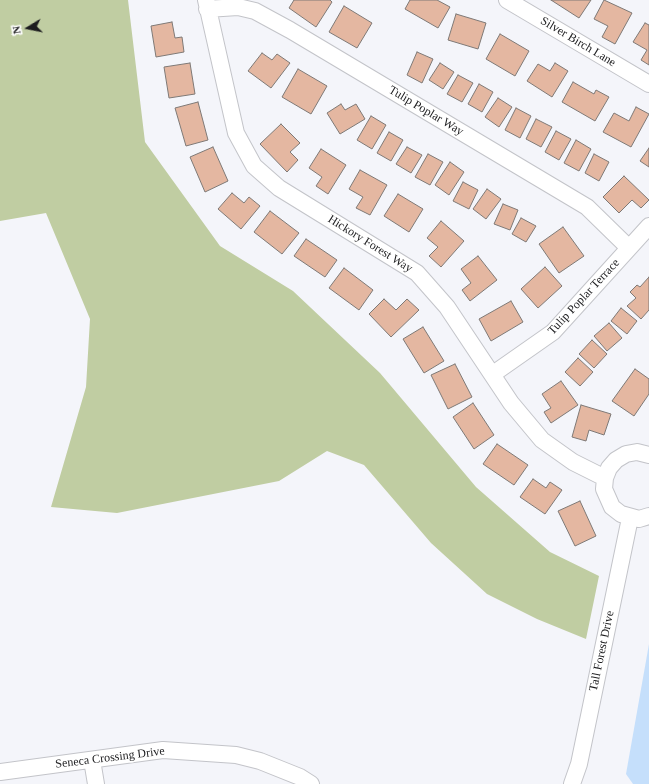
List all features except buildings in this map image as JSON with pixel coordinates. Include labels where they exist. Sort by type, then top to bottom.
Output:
[{"type":"street","name":"Silver Birch Lane","points":[[507,0],[649,84]]},
{"type":"street","name":"Tulip Poplar Way","points":[[206,4],[238,7],[255,11],[290,30],[587,207],[629,248]]},
{"type":"street","name":"Hickory Forest Way","points":[[206,4],[236,134],[254,166],[279,188],[417,273],[447,307],[511,403],[542,440],[573,462],[605,478]]},
{"type":"street","name":"Tulip Poplar Terrace","points":[[493,374],[553,332],[649,226]]},
{"type":"street","points":[[649,453],[637,452],[626,454],[616,460],[609,468],[605,478],[604,489],[612,507],[621,514],[630,518],[639,519],[649,516]]},
{"type":"street","name":"Tall Forest Drive","points":[[572,784],[579,764],[630,518]]},
{"type":"street","name":"Seneca Crossing Drive","points":[[0,772],[163,750],[236,755],[260,761],[300,776],[311,784]]},
{"type":"street","points":[[92,760],[96,784]]},
{"type":"green space","points":[[0,0],[128,0],[145,142],[220,246],[293,291],[380,373],[476,487],[550,552],[599,576],[586,639],[537,619],[487,594],[431,543],[364,465],[327,451],[279,481],[117,513],[51,507],[86,387],[90,319],[46,213],[0,221]]},
{"type":"water","points":[[649,644],[649,784],[633,784],[626,774]]}]
